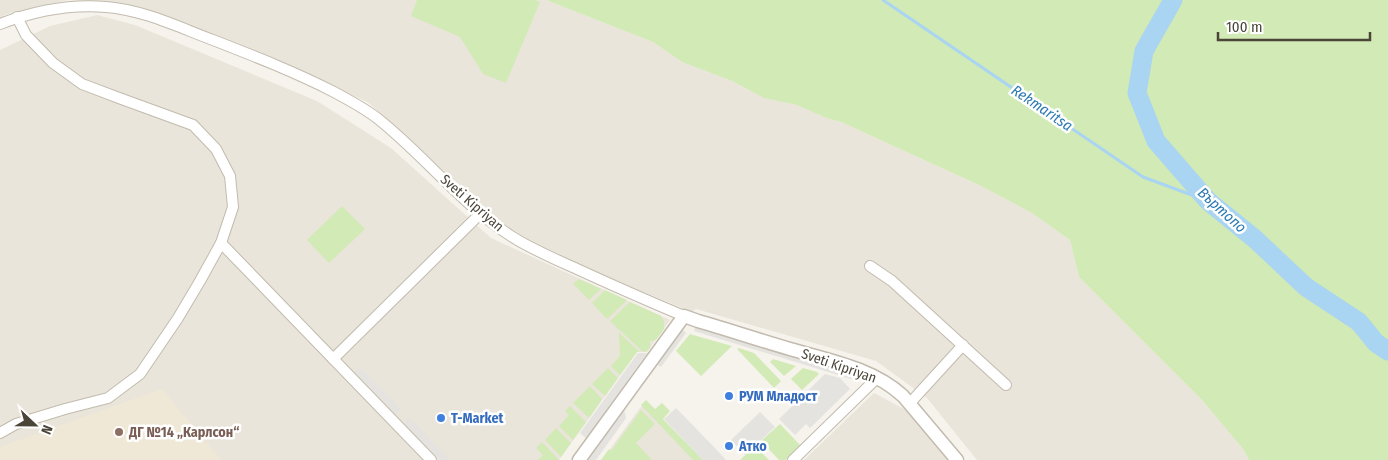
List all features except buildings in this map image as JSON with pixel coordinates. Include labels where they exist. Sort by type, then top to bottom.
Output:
[{"type":"street","name":"Sveti Kipriyan","points":[[0,24],[17,17],[81,6],[124,9],[166,21],[303,76],[360,106],[377,118],[480,214],[512,237],[545,254],[684,316],[832,361],[877,378],[896,390],[910,403],[957,460]]},
{"type":"street","points":[[0,432],[16,424],[108,398],[140,374],[178,318],[221,243],[232,207],[230,176],[216,149],[193,124],[82,84],[52,63],[26,35],[17,17]]},
{"type":"street","points":[[333,359],[480,214]]},
{"type":"street","points":[[221,243],[431,460]]},
{"type":"street","points":[[870,266],[892,280],[1006,385]]},
{"type":"street","points":[[579,460],[684,316]]},
{"type":"street","points":[[910,403],[964,346]]},
{"type":"street","points":[[794,460],[877,378]]},
{"type":"shaded area","points":[[0,0],[68,0],[0,17]]},
{"type":"shaded area","points":[[68,0],[546,0],[653,42],[682,62],[732,81],[764,98],[797,105],[826,118],[841,122],[979,185],[1032,213],[1070,240],[1079,277],[1202,400],[1243,449],[1249,460],[977,460],[927,398],[876,361],[696,309],[692,312],[546,252],[499,221],[369,103],[278,60],[120,3]]},
{"type":"shaded area","points":[[97,15],[135,25],[317,101],[391,148],[491,238],[670,320],[647,352],[637,352],[559,460],[0,460],[0,50],[50,26]]},
{"type":"shaded area","points":[[695,327],[853,375],[851,379],[694,331]]},
{"type":"shaded area","points":[[682,329],[686,333],[661,367],[656,364]]},
{"type":"shaded area","points":[[638,353],[647,353],[586,438],[580,433]]},
{"type":"shaded area","points":[[362,369],[401,409],[396,414],[354,371]]},
{"type":"shaded area","points":[[825,374],[840,378],[850,389],[810,428],[806,424],[795,435],[779,419]]},
{"type":"shaded area","name":"ДГ №14 „Карлсон“","points":[[162,389],[221,460],[0,460],[0,447]]},
{"type":"shaded area","points":[[874,393],[904,409],[948,460],[804,460]]},
{"type":"shaded area","points":[[645,403],[700,460],[602,460]]},
{"type":"shaded area","points":[[676,408],[726,460],[703,460],[664,419]]},
{"type":"shaded area","points":[[624,409],[626,418],[596,460],[587,460]]},
{"type":"shaded area","points":[[760,412],[775,427],[745,455],[731,440]]},
{"type":"shaded area","points":[[410,418],[450,460],[440,460],[404,423]]},
{"type":"green space","points":[[417,0],[535,0],[540,2],[506,83],[483,74],[460,37],[411,16]]},
{"type":"green space","points":[[546,0],[1388,0],[1388,460],[1249,460],[1243,449],[1202,400],[1079,277],[1070,240],[1032,213],[979,185],[841,122],[826,118],[797,105],[764,98],[732,81],[682,62],[653,42]]},
{"type":"green space","points":[[342,206],[365,229],[329,263],[307,240]]},
{"type":"green space","points":[[579,279],[601,289],[589,300],[573,284]]},
{"type":"green space","points":[[605,290],[627,300],[607,319],[592,303]]},
{"type":"green space","points":[[630,302],[661,316],[664,322],[664,329],[656,340],[650,341],[650,348],[646,352],[642,351],[610,321]]},
{"type":"green space","points":[[619,333],[640,352],[637,352],[620,375],[611,366],[620,356]]},
{"type":"green space","points":[[690,334],[732,346],[701,376],[676,351]]},
{"type":"green space","points":[[737,349],[754,353],[781,381],[774,388]]},
{"type":"green space","points":[[773,359],[796,366],[784,376],[770,362]]},
{"type":"green space","points":[[608,368],[618,378],[605,396],[592,384]]},
{"type":"green space","points":[[803,368],[819,374],[802,390],[791,379]]},
{"type":"green space","points":[[590,386],[602,399],[589,418],[573,403]]},
{"type":"green space","points":[[646,400],[655,409],[662,403],[670,411],[663,419],[703,460],[693,460],[641,405]]},
{"type":"green space","points":[[570,406],[586,422],[573,440],[559,426],[569,415],[565,411]]},
{"type":"green space","points":[[641,410],[655,424],[636,443],[652,460],[601,460],[609,449],[611,451]]},
{"type":"green space","points":[[780,424],[800,445],[786,460],[779,460],[761,441]]},
{"type":"green space","points":[[556,428],[571,443],[561,457],[545,440]]},
{"type":"green space","points":[[542,442],[559,460],[538,460],[543,455],[536,448]]},
{"type":"green space","points":[[755,446],[769,460],[740,460]]},
{"type":"waterway","name":"Rekmaritsa","points":[[883,0],[1143,177],[1208,201]]},
{"type":"waterway","name":"Rekmaritsa","points":[[1173,0],[1144,51],[1137,93],[1156,141],[1208,201],[1255,239],[1306,287],[1359,322],[1376,343],[1388,351]]},
{"type":"place","name":"РУМ Младост","points":[[729,396]]},
{"type":"place","name":"T-Market","points":[[441,418]]},
{"type":"place","name":"ДГ №14 „Карлсон“","points":[[119,432]]},
{"type":"place","name":"Атко","points":[[729,446]]},
{"type":"water label","name":"Въртопо","points":[[1222,210]]}]
